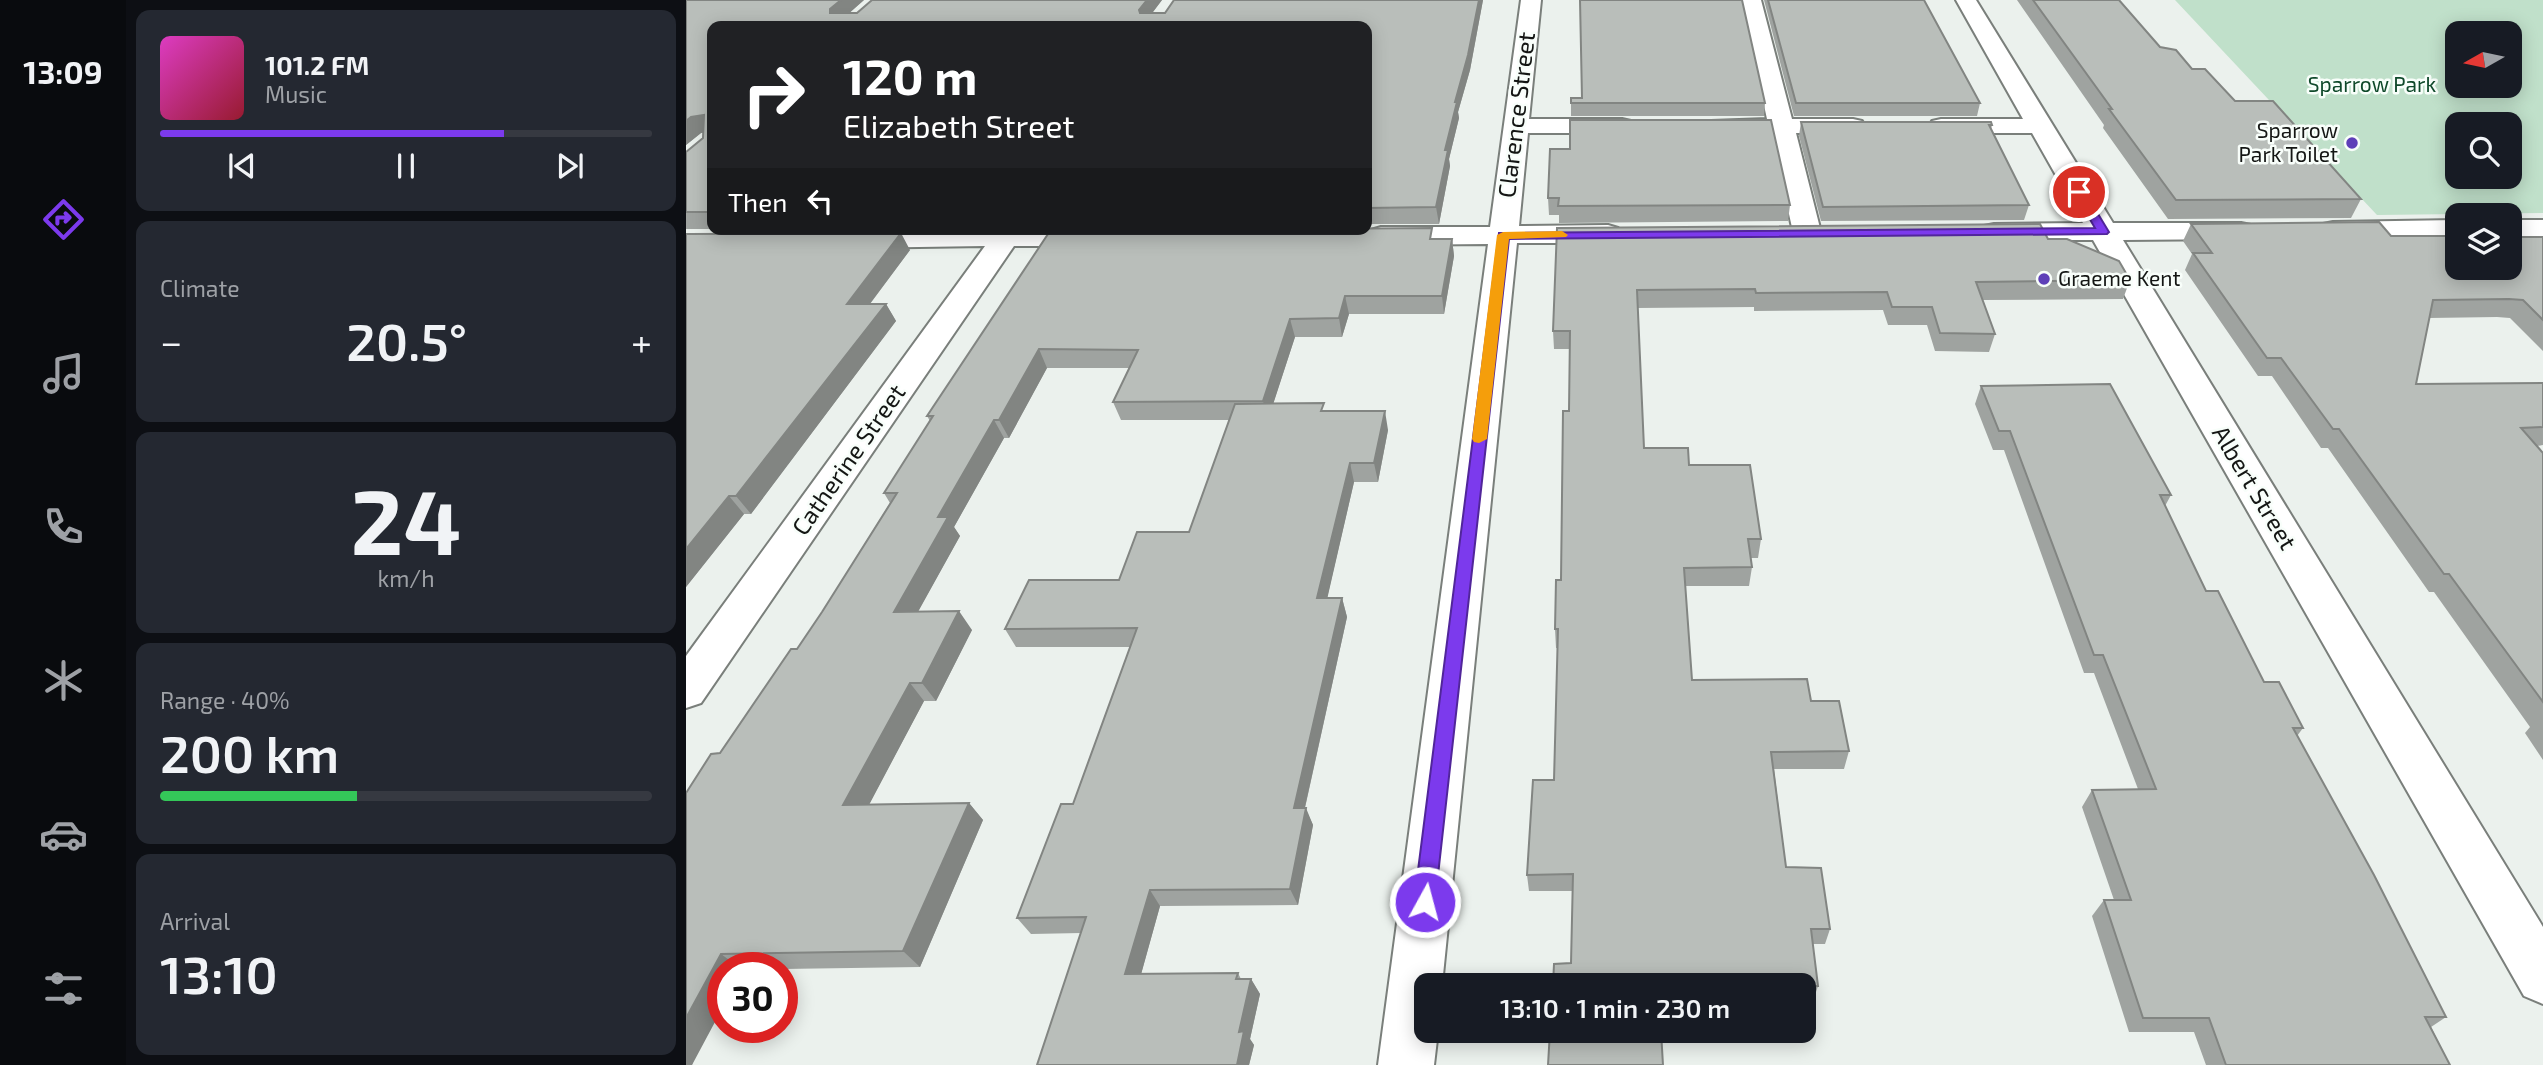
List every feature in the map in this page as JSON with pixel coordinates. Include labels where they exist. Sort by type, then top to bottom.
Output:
[{"type":"street","name":"Clarence Street","points":[[1406,1065],[1531,0]]},
{"type":"street","points":[[1751,0],[1808,233]]},
{"type":"street","name":"Albert Street","points":[[1966,0],[2543,976]]},
{"type":"street","points":[[1516,126],[1644,126]]},
{"type":"street","points":[[1699,126],[1878,126]]},
{"type":"street","points":[[1920,126],[2040,126]]},
{"type":"street","points":[[2522,228],[2543,228]]},
{"type":"street","points":[[1969,232],[2445,229]]},
{"type":"street","points":[[1353,236],[1634,234]]},
{"type":"street","points":[[825,239],[972,235]]},
{"type":"street","name":"Catherine Street","points":[[686,690],[1008,235]]},
{"type":"street","points":[[1047,235],[1124,237]]},
{"type":"green space","name":"Sparrow Park","points":[[2175,0],[2543,0],[2543,213],[2522,213],[2522,203],[2445,203],[2445,214],[2377,215]]},
{"type":"building","points":[[686,0],[841,0],[830,9],[830,13],[857,13],[872,0],[1147,0],[1139,10],[1140,13],[1165,13],[1174,0],[1479,0],[1445,150],[1448,150],[1436,207],[1372,208],[1372,21],[707,21],[707,212],[686,212],[686,152],[703,138],[704,115],[691,117],[686,121]]},
{"type":"building","points":[[1580,0],[1742,0],[1765,103],[1571,103],[1571,98],[1582,98]]},
{"type":"building","points":[[1768,0],[1924,0],[1980,103],[1796,103]]},
{"type":"building","points":[[2033,0],[2119,0],[2160,47],[2176,50],[2192,69],[2205,69],[2235,101],[2273,101],[2361,199],[2176,200]]},
{"type":"building","points":[[1570,120],[1771,120],[1790,205],[1558,206],[1559,198],[1548,198],[1550,149],[1570,149]]},
{"type":"building","points":[[1801,122],[1991,122],[1992,125],[1989,125],[2029,205],[1823,207]]},
{"type":"building","points":[[2379,222],[2391,236],[2445,236],[2445,280],[2522,280],[2522,237],[2543,237],[2543,320],[2523,300],[2433,300],[2416,384],[2543,383],[2543,427],[2521,428],[2543,453],[2543,702],[2449,574],[2444,574],[2339,429],[2333,429],[2281,358],[2267,358],[2193,253],[2212,253],[2191,224]]},
{"type":"building","points":[[2040,224],[2048,239],[2067,239],[2119,261],[2130,280],[1976,282],[1995,334],[1940,333],[1932,307],[1892,307],[1887,292],[1637,290],[1644,448],[1688,448],[1689,465],[1750,465],[1761,539],[1748,539],[1752,567],[1684,568],[1692,680],[1807,679],[1811,701],[1839,701],[1849,751],[1771,752],[1786,867],[1821,868],[1830,929],[1811,929],[1818,986],[1816,973],[1554,973],[1554,964],[1571,963],[1573,874],[1527,875],[1533,780],[1554,780],[1558,629],[1555,629],[1556,580],[1561,580],[1563,411],[1569,411],[1570,331],[1553,331],[1557,228]]},
{"type":"building","points":[[1372,228],[1432,228],[1430,239],[1452,239],[1442,296],[1345,296],[1339,318],[1290,319],[1263,401],[1113,402],[1138,350],[1039,349],[999,420],[994,420],[938,517],[948,517],[894,612],[959,611],[922,683],[910,683],[843,805],[969,803],[903,951],[707,952],[707,980],[686,1018],[686,793],[711,754],[720,753],[791,649],[797,649],[822,612],[897,493],[884,493],[933,416],[927,416],[1047,235],[1372,235]]},
{"type":"building","points":[[686,234],[899,235],[847,304],[886,304],[736,496],[729,496],[686,549]]},
{"type":"building","points":[[2110,384],[2171,495],[2160,495],[2206,591],[2218,591],[2264,682],[2279,682],[2303,728],[2293,728],[2374,875],[2446,1017],[2425,1017],[2450,1065],[2226,1065],[2209,1018],[2143,1018],[2104,900],[2131,900],[2092,790],[2156,789],[2103,655],[2094,655],[2010,431],[1999,431],[1981,386]]},
{"type":"building","points":[[1324,403],[1321,411],[1385,411],[1374,463],[1350,463],[1317,598],[1342,598],[1294,808],[1306,808],[1290,889],[1150,890],[1125,974],[1238,973],[1236,979],[1251,979],[1239,1032],[1244,1031],[1237,1065],[1037,1065],[1086,917],[1017,918],[1061,804],[1073,804],[1137,628],[1005,629],[1029,580],[1119,580],[1137,532],[1189,532],[1235,404]]},
{"type":"building","points":[[1549,1043],[1662,1043],[1663,1065],[1548,1065]]},
{"type":"slow traffic","points":[[1479,439],[1503,235],[1562,235]]},
{"type":"place","name":"Sparrow Park Toilet","points":[[2352,143]]},
{"type":"place","name":"Graeme Kent","points":[[2044,279]]},
{"type":"route","points":[[1425,902],[1503,235],[2103,232],[2079,192]]}]
